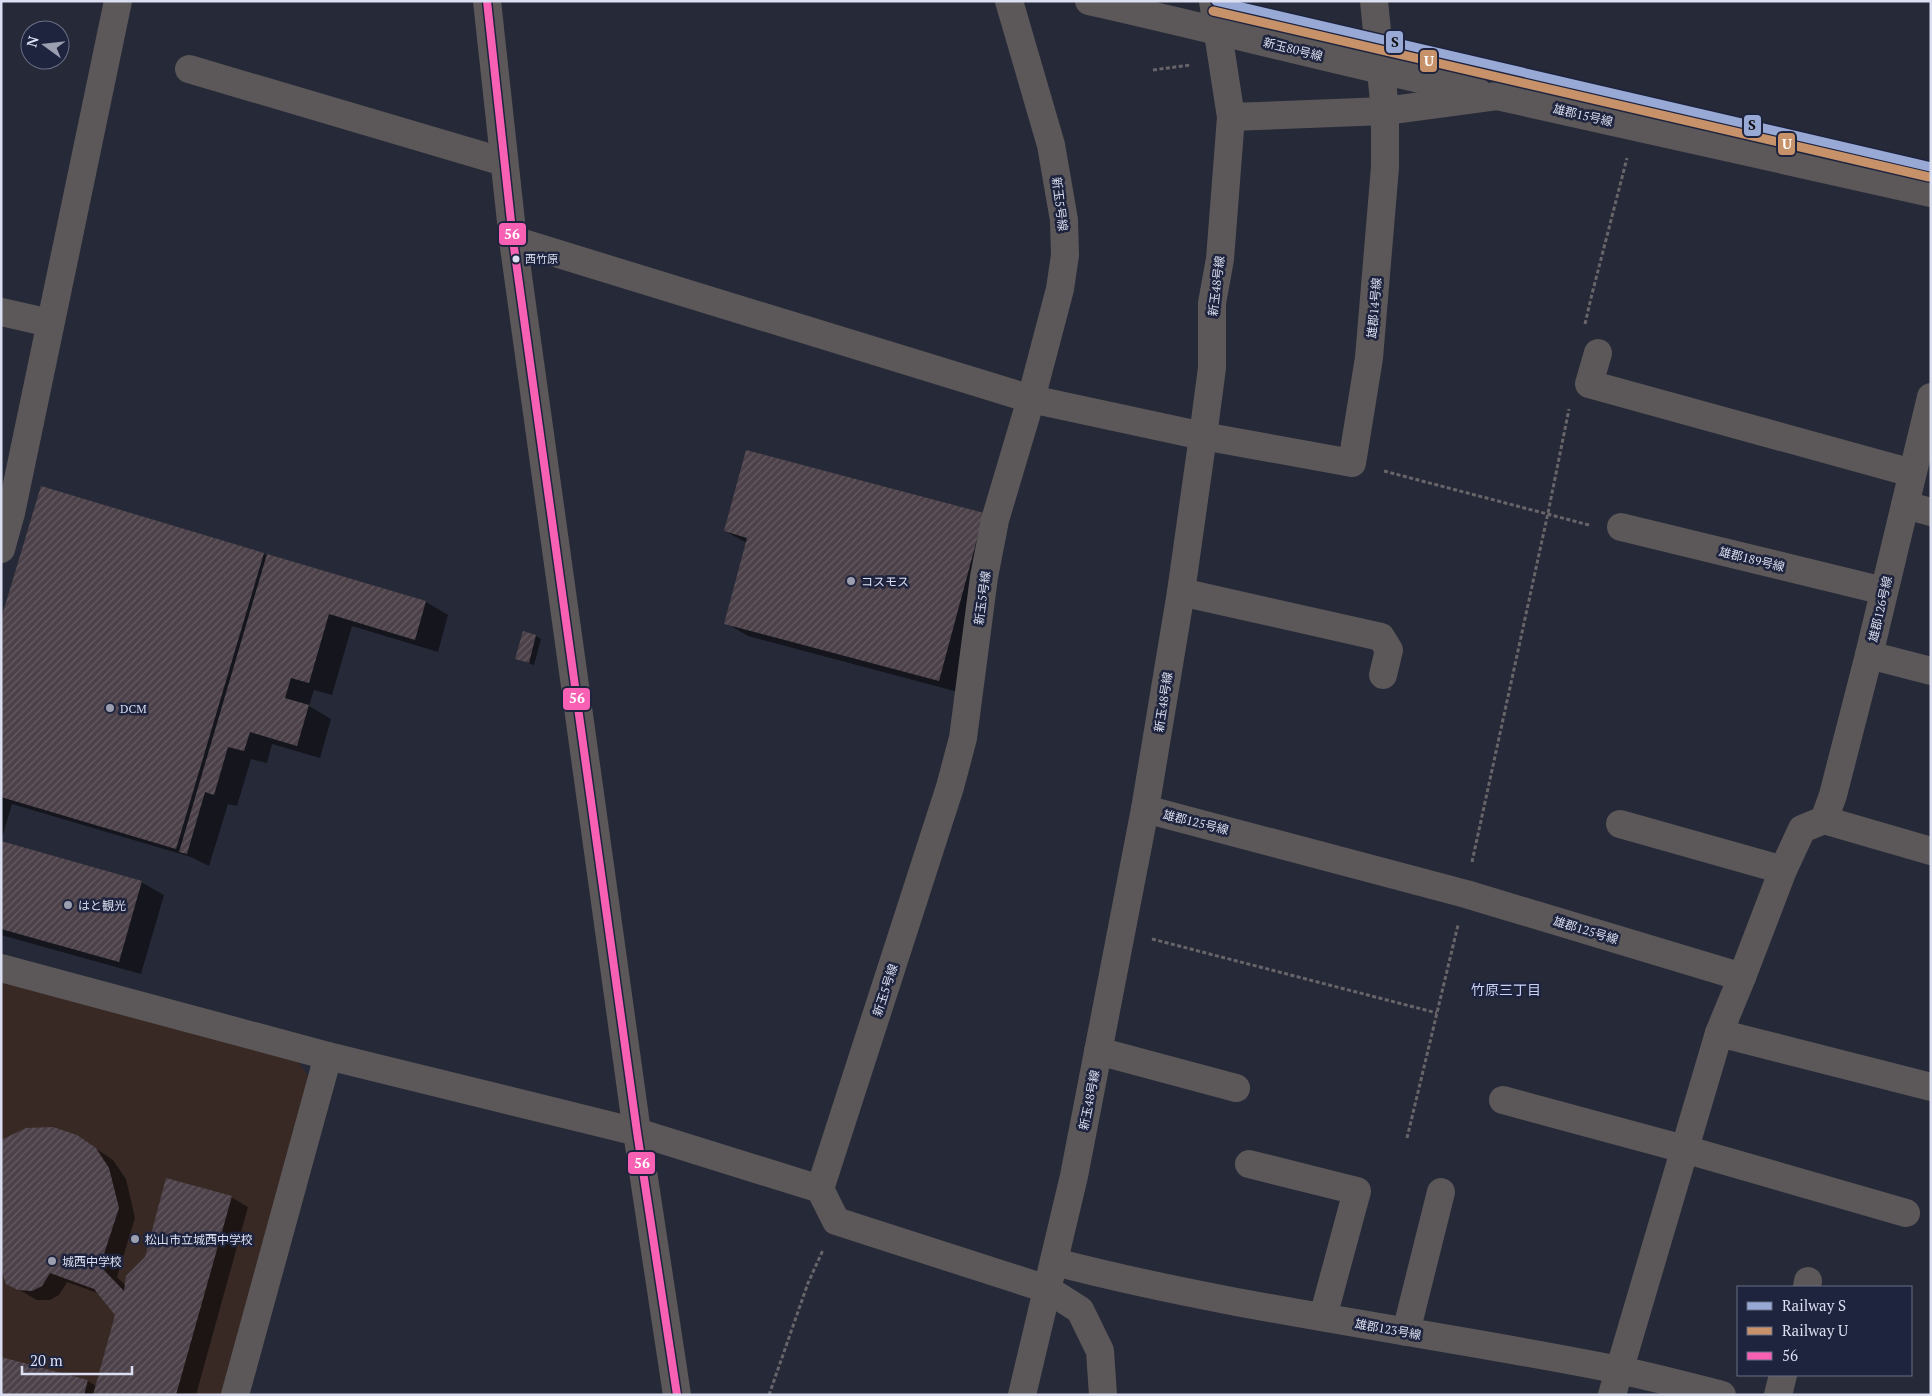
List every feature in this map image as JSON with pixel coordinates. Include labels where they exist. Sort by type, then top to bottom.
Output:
[{"type":"street","points":[[1,549],[11,513],[118,1]]},
{"type":"street","points":[[487,1],[512,240],[637,1132],[677,1395]]},
{"type":"street","name":"新玉5号線","points":[[820,1189],[950,787],[963,738],[984,577],[993,529],[1031,399],[1060,289],[1065,255],[1064,220],[1052,145],[1009,1]]},
{"type":"street","name":"新玉80号線","points":[[1089,1],[1218,30],[1381,71],[1497,96]]},
{"type":"street","name":"新玉48号線","points":[[1022,1395],[1074,1176],[1122,931],[1145,809],[1181,592],[1203,436],[1212,368],[1212,303],[1220,260],[1231,117],[1213,1]]},
{"type":"street","name":"雄郡14号線","points":[[1352,463],[1371,339],[1385,167],[1385,111],[1374,1]]},
{"type":"street","points":[[189,69],[504,162]]},
{"type":"street","name":"雄郡15号線","points":[[1231,117],[1385,111],[1497,96],[1931,193]]},
{"type":"street","points":[[512,240],[1031,399],[1203,436],[1352,463]]},
{"type":"street","points":[[1,312],[50,323]]},
{"type":"street","points":[[1598,353],[1590,384],[1912,474]]},
{"type":"street","name":"雄郡126号線","points":[[1824,820],[1833,796],[1869,655],[1931,397]]},
{"type":"street","points":[[1905,505],[1931,512]]},
{"type":"street","name":"雄郡189号線","points":[[1621,527],[1884,591]]},
{"type":"street","points":[[1181,592],[1381,637],[1389,650],[1383,675]]},
{"type":"street","points":[[1869,655],[1931,671]]},
{"type":"street","name":"雄郡125号線","points":[[1145,809],[1466,894],[1742,977]]},
{"type":"street","points":[[1616,1382],[1719,1033],[1783,870],[1802,829],[1824,820],[1931,851]]},
{"type":"street","points":[[1620,824],[1783,870]]},
{"type":"street","points":[[1,968],[328,1056],[637,1132],[820,1189],[836,1220],[1047,1289],[1080,1310],[1100,1352],[1103,1395]]},
{"type":"street","points":[[1719,1033],[1931,1087]]},
{"type":"street","points":[[1098,1051],[1236,1088]]},
{"type":"street","points":[[235,1395],[328,1056]]},
{"type":"street","points":[[1502,1100],[1684,1149],[1906,1213]]},
{"type":"street","points":[[1249,1164],[1357,1191],[1323,1317]]},
{"type":"street","points":[[1406,1332],[1441,1192]]},
{"type":"street","name":"雄郡123号線","points":[[1055,1262],[1110,1277],[1186,1293],[1406,1332],[1616,1382],[1722,1395]]},
{"type":"street","points":[[1778,1395],[1783,1376]]},
{"type":"path","points":[[1585,327],[1636,127]]},
{"type":"path","points":[[1406,1138],[1466,894],[1548,513],[1569,406]]},
{"type":"path","points":[[1352,463],[1603,529],[1621,527]]},
{"type":"path","points":[[1122,931],[1437,1013]]},
{"type":"path","points":[[769,1395],[808,1283],[836,1220]]},
{"type":"shaded area","name":"松山市立城西中学校","points":[[1,978],[297,1060],[313,1083],[224,1395],[1,1395]]},
{"type":"building","name":"コスモス","points":[[746,450],[984,513],[939,681],[724,624],[747,538],[724,531]]},
{"type":"building","name":"DCM","points":[[41,486],[264,553],[176,849],[1,797],[1,619]]},
{"type":"building","points":[[267,554],[426,601],[415,640],[329,614],[309,683],[291,678],[285,698],[309,705],[297,746],[250,732],[244,751],[228,747],[214,795],[205,792],[187,854],[179,852]]},
{"type":"building","points":[[523,631],[536,635],[529,663],[515,659]]},
{"type":"building","name":"はと観光","points":[[1,841],[142,881],[119,962],[1,929]]},
{"type":"building","name":"城西中学校","points":[[53,1127],[77,1135],[96,1148],[109,1168],[119,1208],[100,1266],[124,1291],[126,1276],[145,1257],[166,1178],[232,1196],[176,1395],[93,1395],[115,1315],[94,1289],[50,1273],[42,1286],[32,1291],[18,1290],[6,1284],[1,1270],[1,1140],[26,1128]]},
{"type":"building","points":[[1,1357],[88,1380],[84,1395],[1,1395]]},
{"type":"rail line","name":"S","points":[[1216,1],[1931,167]]},
{"type":"rail line","name":"U","points":[[1213,11],[1929,177]]},
{"type":"transit line","name":"56","points":[[487,1],[513,240],[637,1132],[677,1395]]},
{"type":"place","name":"西竹原","points":[[516,259]]},
{"type":"place","name":"コスモス","points":[[851,581]]},
{"type":"place","name":"DCM","points":[[110,708]]},
{"type":"place","name":"はと観光","points":[[68,905]]},
{"type":"place","name":"松山市立城西中学校","points":[[135,1239]]},
{"type":"place","name":"城西中学校","points":[[52,1261]]},
{"type":"district","name":"竹原三丁目","points":[[1506,989]]}]
